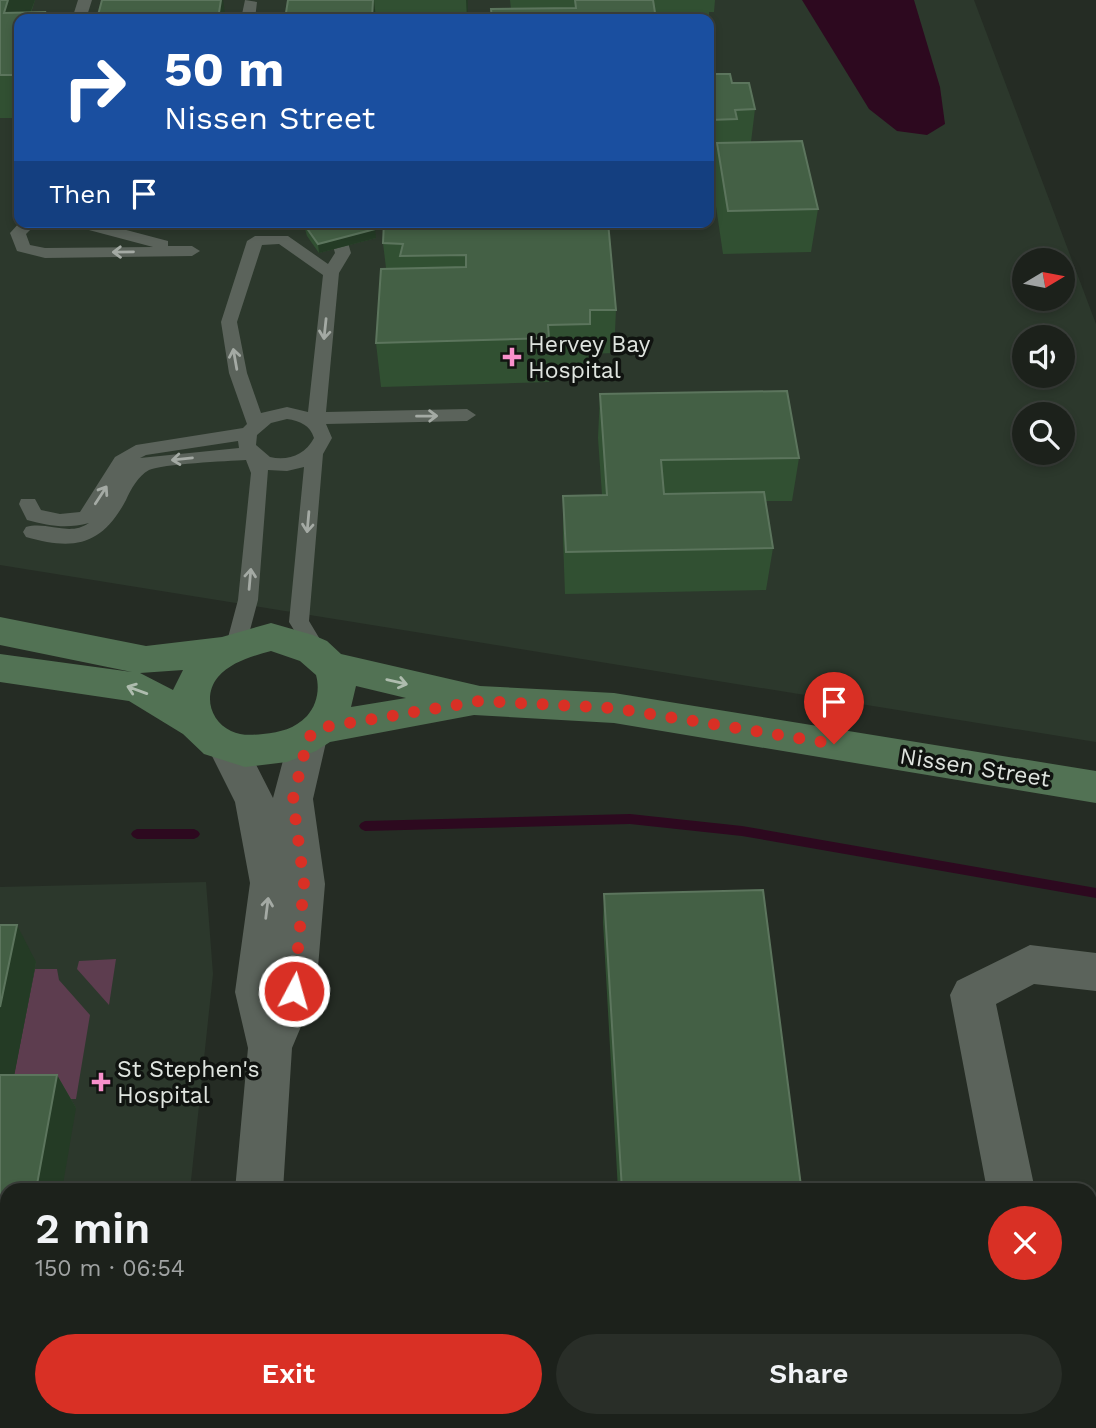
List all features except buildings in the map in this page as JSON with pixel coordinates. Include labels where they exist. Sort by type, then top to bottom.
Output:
[{"type":"street","points":[[0,631],[146,660],[228,648],[271,637],[295,641],[324,659],[336,681],[336,698],[330,713],[313,733],[293,799],[304,884],[280,954],[257,992],[270,1048],[260,1183]]},
{"type":"street","points":[[228,648],[204,666],[192,685],[189,705],[255,802],[271,883],[280,954]]},
{"type":"street","name":"Nissen Street","points":[[324,659],[480,701],[614,708],[1096,787]]},
{"type":"street","points":[[0,667],[137,687],[212,736],[246,752],[266,751],[313,733]]},
{"type":"street","name":"Nissen Street","points":[[313,733],[480,701]]},
{"type":"street","points":[[1011,1183],[972,995],[1030,964],[1096,972]]},
{"type":"lane","points":[[249,14],[250,2]]},
{"type":"lane","points":[[22,228],[18,233],[23,248],[45,253],[192,251],[100,228]]},
{"type":"lane","points":[[228,648],[248,600],[260,473],[247,446],[252,428],[229,322],[257,228]]},
{"type":"lane","points":[[324,659],[299,622],[314,454],[323,438],[316,420],[331,273],[343,253],[336,228]]},
{"type":"lane","points":[[255,241],[282,239],[331,273]]},
{"type":"lane","points":[[27,504],[34,515],[50,520],[71,522],[87,517],[121,461],[142,449],[252,428],[265,418],[287,413],[316,420],[467,415]]},
{"type":"lane","points":[[33,532],[80,536],[99,528],[133,470],[146,463],[253,456],[278,465],[304,461],[314,454]]},
{"type":"shaded area","name":"Hervey Bay Hospital","points":[[0,0],[974,0],[1067,248],[1012,248],[1012,312],[1074,312],[1075,268],[1096,324],[1096,742],[0,565]]},
{"type":"shaded area","points":[[802,0],[914,0],[940,87],[945,124],[927,135],[897,131],[869,109]]},
{"type":"shaded area","name":"St Stephen's Hospital","points":[[206,882],[213,974],[191,1183],[0,1183],[0,887]]},
{"type":"shaded area","points":[[116,959],[109,1005],[77,969],[79,961]]},
{"type":"shaded area","points":[[35,969],[57,969],[59,980],[90,1015],[76,1099],[9,1100]]},
{"type":"waterway","points":[[365,826],[630,819],[742,831],[1096,893]]},
{"type":"waterway","points":[[137,834],[194,834]]},
{"type":"place","name":"Hervey Bay Hospital","points":[[512,357]]},
{"type":"place","name":"St Stephen's Hospital","points":[[101,1082]]},
{"type":"route","points":[[294,991],[304,884],[293,799],[308,738],[319,728],[480,701],[614,708],[834,744]]}]
